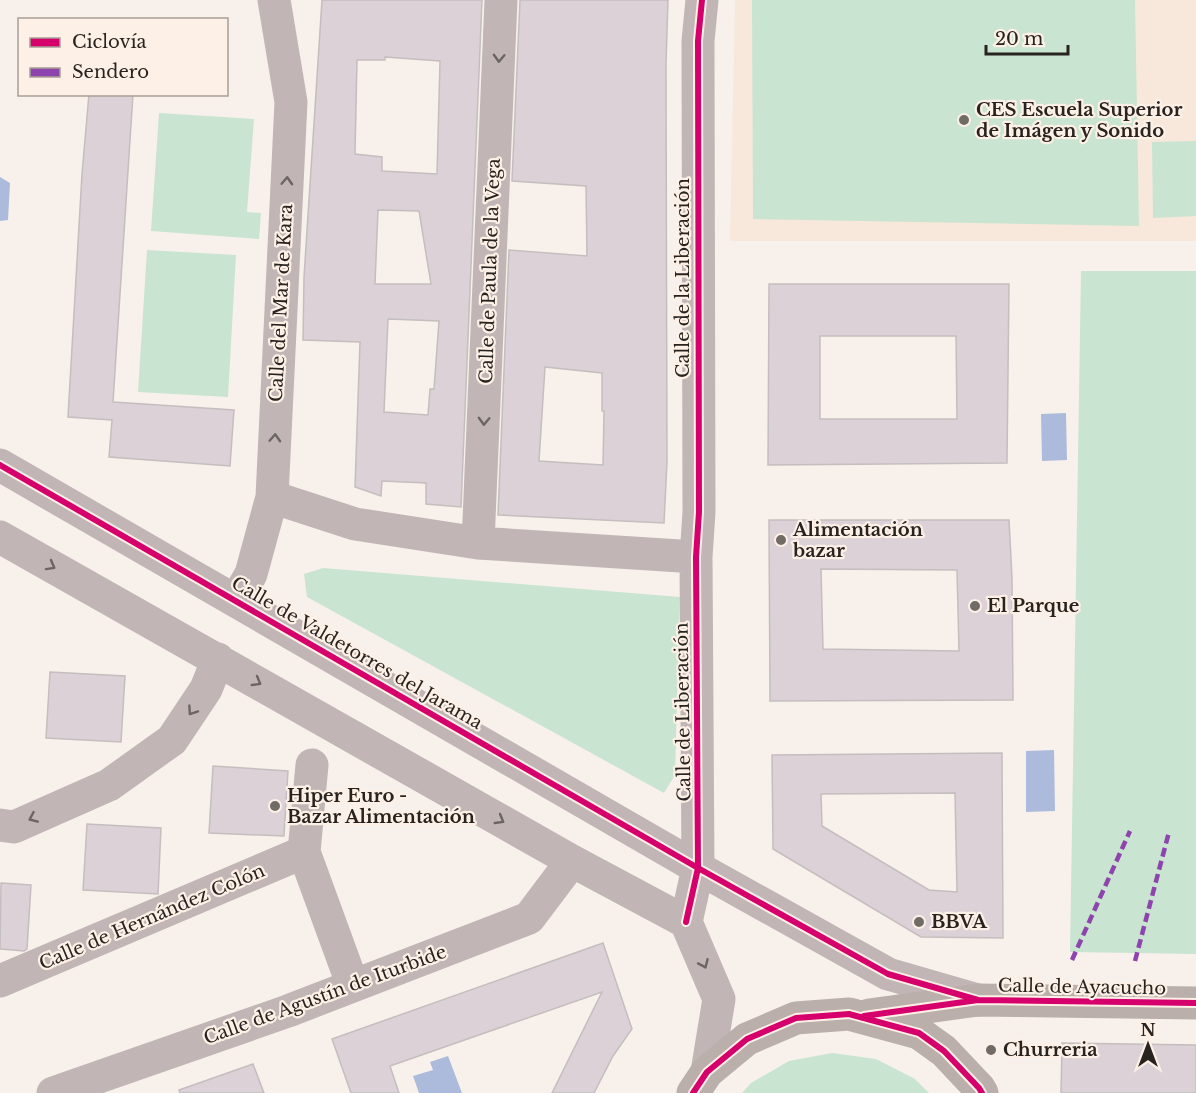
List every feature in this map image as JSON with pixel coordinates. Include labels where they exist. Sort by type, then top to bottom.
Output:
[{"type":"main road","name":"Calle de Ayacucho","points":[[913,1021],[978,1000],[1196,1003]]},
{"type":"main road","points":[[700,1083],[747,1039],[796,1018],[849,1014],[913,1021],[982,1093]]},
{"type":"street","name":"Calle del Mar de Kara","points":[[236,600],[251,574],[272,497],[291,102],[274,0]]},
{"type":"street","name":"Calle de Paula de la Vega","points":[[478,543],[501,0]]},
{"type":"street","name":"Calle de la Liberación","points":[[696,557],[699,512],[698,41],[702,0]]},
{"type":"street","name":"Calle de Valdetorres del Jarama","points":[[0,465],[698,868],[888,974],[978,1000]]},
{"type":"street","points":[[272,497],[355,524],[478,543],[696,557]]},
{"type":"street","points":[[0,537],[572,861],[686,922]]},
{"type":"street","name":"Calle de Liberación","points":[[696,557],[698,868]]},
{"type":"street","points":[[0,825],[14,827],[109,785],[172,740],[206,689],[218,660]]},
{"type":"street","points":[[312,765],[304,852],[353,986]]},
{"type":"street","name":"Calle de Hernández Colón","points":[[0,981],[304,852]]},
{"type":"street","name":"Calle de Agustín de Iturbide","points":[[53,1093],[288,1011],[529,918],[572,861]]},
{"type":"street","points":[[698,868],[686,922],[719,999],[700,1083]]},
{"type":"street","points":[[888,974],[913,1021]]},
{"type":"shaded area","name":"CES Escuela Superior de Imágen y Sonido","points":[[735,0],[1196,0],[1196,241],[730,241]]},
{"type":"green space","name":"CES Escuela Superior de Imágen y Sonido","points":[[752,0],[1135,0],[1139,226],[753,219]]},
{"type":"green space","points":[[159,113],[254,119],[247,212],[261,213],[259,239],[151,231]]},
{"type":"green space","points":[[1196,141],[1196,216],[1153,218],[1152,142]]},
{"type":"green space","points":[[147,250],[236,255],[228,397],[138,392]]},
{"type":"green space","points":[[1081,271],[1196,271],[1196,954],[1070,952]]},
{"type":"green space","points":[[323,568],[680,597],[675,775],[664,793],[307,597],[304,574]]},
{"type":"green space","points":[[832,1053],[876,1059],[915,1079],[929,1093],[742,1093],[751,1083],[789,1061]]},
{"type":"water","points":[[0,177],[10,183],[8,220],[0,221]]},
{"type":"water","points":[[1066,413],[1067,460],[1042,461],[1041,414]]},
{"type":"water","points":[[1054,750],[1055,811],[1026,812],[1026,751]]},
{"type":"water","points":[[448,1056],[462,1093],[419,1093],[413,1076],[433,1070],[430,1062]]},
{"type":"building","points":[[322,0],[482,0],[461,507],[426,504],[426,483],[382,481],[381,496],[355,487],[360,342],[303,340],[304,277]],"holes":[[[385,57],[440,61],[437,174],[382,171],[382,157],[355,154],[357,60],[385,60]],[[378,210],[419,211],[431,284],[375,284]],[[388,319],[439,321],[434,389],[430,389],[428,415],[384,412]]]},
{"type":"building","points":[[520,0],[668,0],[666,65],[667,462],[664,523],[498,515],[509,250],[587,256],[586,186],[512,181]],"holes":[[[545,367],[602,373],[603,465],[539,461]]]},
{"type":"building","points":[[89,96],[133,96],[113,402],[234,410],[230,466],[109,457],[112,420],[68,417]]},
{"type":"building","points":[[769,284],[1009,284],[1007,463],[768,465]],"holes":[[[820,336],[956,336],[957,419],[820,419]]]},
{"type":"building","points":[[769,520],[1009,520],[1013,700],[770,701]],"holes":[[[821,569],[957,570],[959,651],[823,649]]]},
{"type":"building","points":[[50,672],[125,676],[121,742],[46,738]]},
{"type":"building","points":[[1002,753],[1003,938],[921,937],[773,849],[772,755]],"holes":[[[955,793],[957,892],[929,890],[822,826],[821,794]]]},
{"type":"building","points":[[213,766],[288,771],[284,836],[209,833]]},
{"type":"building","points":[[87,824],[161,828],[158,894],[83,890]]},
{"type":"building","points":[[1,883],[31,885],[27,949],[24,951],[0,949]]},
{"type":"building","points":[[603,943],[632,1029],[613,1056],[594,1093],[552,1093],[602,992],[390,1066],[399,1093],[351,1093],[332,1039]]},
{"type":"building","points":[[1062,1043],[1196,1045],[1196,1093],[1061,1093]]},
{"type":"building","points":[[253,1064],[264,1093],[180,1093],[179,1090]]},
{"type":"marked path","points":[[1072,960],[1130,831]]},
{"type":"marked path","points":[[1135,961],[1169,832]]},
{"type":"cycle path","points":[[686,922],[698,868],[696,557],[699,512],[698,41],[702,0]]},
{"type":"cycle path","points":[[0,465],[698,868],[888,974],[978,1000]]},
{"type":"cycle path","points":[[864,1016],[978,1000],[1196,1003]]},
{"type":"cycle path","points":[[693,1093],[707,1072],[747,1039],[796,1018],[849,1014],[919,1033],[944,1051],[982,1093]]},
{"type":"place","name":"CES Escuela Superior de Imágen y Sonido","points":[[964,120]]},
{"type":"place","name":"Alimentación bazar","points":[[781,540]]},
{"type":"place","name":"El Parque","points":[[975,606]]},
{"type":"place","name":"Hiper Euro - Bazar Alimentación","points":[[275,806]]},
{"type":"place","name":"BBVA","points":[[919,922]]},
{"type":"place","name":"Churreria","points":[[991,1050]]}]
